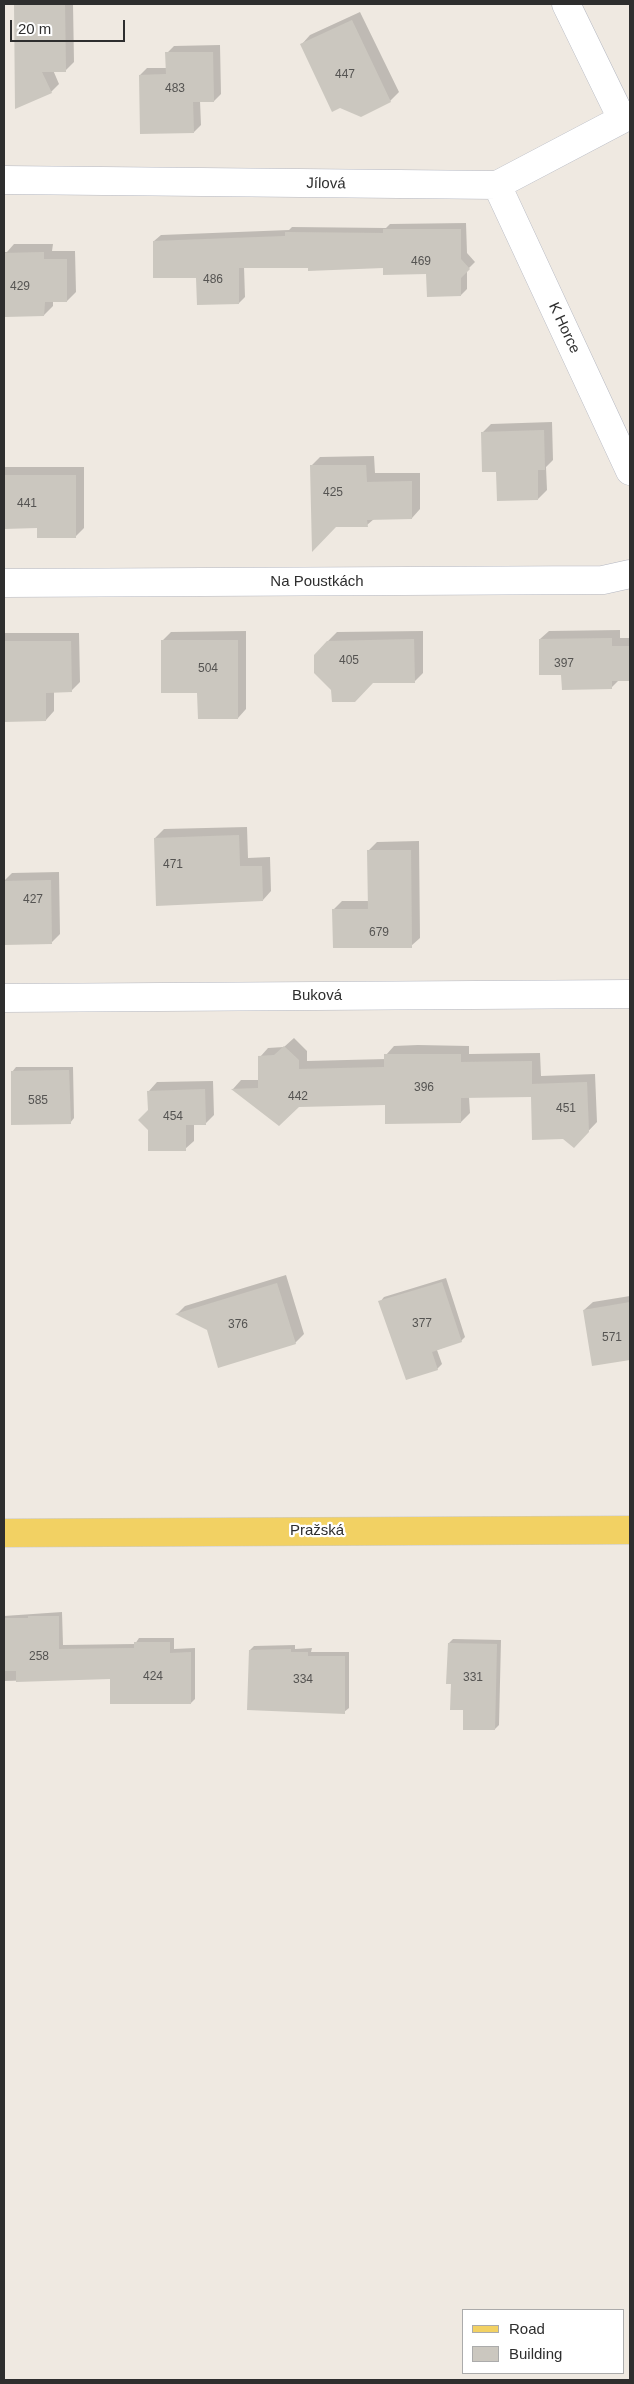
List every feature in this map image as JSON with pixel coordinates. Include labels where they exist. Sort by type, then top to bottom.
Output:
[{"type":"main road","name":"Pražská","points":[[4,1533],[630,1530]]},
{"type":"street","points":[[566,4],[626,117]]},
{"type":"street","name":"Jílová","points":[[4,180],[497,185],[626,117]]},
{"type":"street","name":"K Horce","points":[[497,185],[630,471]]},
{"type":"street","name":"Na Poustkách","points":[[4,583],[603,580],[630,574]]},
{"type":"street","name":"Buková","points":[[4,998],[630,994]]},
{"type":"building","points":[[14,4],[65,4],[66,72],[42,72],[52,93],[15,109]]},
{"type":"building","points":[[352,20],[391,102],[361,117],[340,108],[332,112],[300,44]]},
{"type":"building","points":[[165,52],[213,52],[214,102],[193,102],[194,133],[140,134],[139,75],[166,74]]},
{"type":"building","points":[[383,229],[461,229],[461,259],[470,269],[461,278],[461,296],[427,297],[426,274],[383,275],[383,268],[308,271],[308,268],[239,268],[239,304],[197,305],[196,278],[153,278],[153,241],[285,236],[285,232],[383,233]]},
{"type":"building","points":[[44,252],[44,259],[67,259],[67,302],[45,302],[44,316],[5,317],[4,253]]},
{"type":"building","points":[[544,430],[545,470],[538,470],[538,500],[497,501],[496,472],[482,472],[481,432]]},
{"type":"building","points":[[310,465],[366,465],[367,482],[412,481],[412,519],[367,520],[368,527],[336,527],[312,552]]},
{"type":"building","points":[[4,475],[76,475],[76,538],[37,538],[37,528],[4,529]]},
{"type":"building","points":[[612,638],[612,646],[630,646],[630,681],[612,681],[612,689],[562,690],[561,675],[539,675],[539,639]]},
{"type":"building","points":[[414,639],[415,683],[373,683],[355,702],[332,702],[331,690],[314,673],[314,655],[327,641]]},
{"type":"building","points":[[161,640],[238,640],[238,719],[198,719],[197,693],[161,693]]},
{"type":"building","points":[[4,641],[71,641],[72,692],[46,693],[46,721],[4,722]]},
{"type":"building","points":[[239,835],[240,866],[262,866],[263,901],[156,906],[154,838]]},
{"type":"building","points":[[367,850],[411,850],[412,948],[333,948],[332,909],[368,909]]},
{"type":"building","points":[[51,880],[52,944],[4,945],[4,881]]},
{"type":"building","points":[[284,1046],[299,1060],[299,1069],[384,1067],[384,1054],[461,1054],[461,1062],[532,1061],[532,1084],[587,1082],[589,1132],[574,1148],[563,1139],[532,1140],[531,1097],[461,1098],[461,1123],[385,1124],[385,1105],[299,1107],[279,1126],[231,1089],[258,1088],[258,1056],[274,1055]]},
{"type":"building","points":[[69,1070],[71,1124],[11,1125],[11,1071]]},
{"type":"building","points":[[205,1089],[206,1125],[186,1125],[186,1151],[148,1151],[148,1130],[138,1120],[148,1110],[147,1091]]},
{"type":"building","points":[[442,1282],[462,1342],[432,1352],[438,1370],[406,1380],[378,1301]]},
{"type":"building","points":[[277,1283],[296,1344],[218,1368],[207,1330],[175,1314]]},
{"type":"building","points":[[630,1302],[630,1360],[592,1366],[583,1310]]},
{"type":"building","points":[[28,1616],[59,1616],[59,1649],[134,1648],[134,1642],[170,1642],[170,1653],[191,1652],[191,1704],[110,1704],[110,1679],[16,1682],[16,1671],[4,1671],[4,1618],[28,1618]]},
{"type":"building","points":[[448,1643],[497,1644],[495,1730],[463,1730],[463,1710],[450,1710],[451,1684],[446,1684]]},
{"type":"building","points":[[291,1649],[291,1652],[308,1652],[308,1656],[345,1656],[345,1714],[247,1710],[249,1650]]}]
